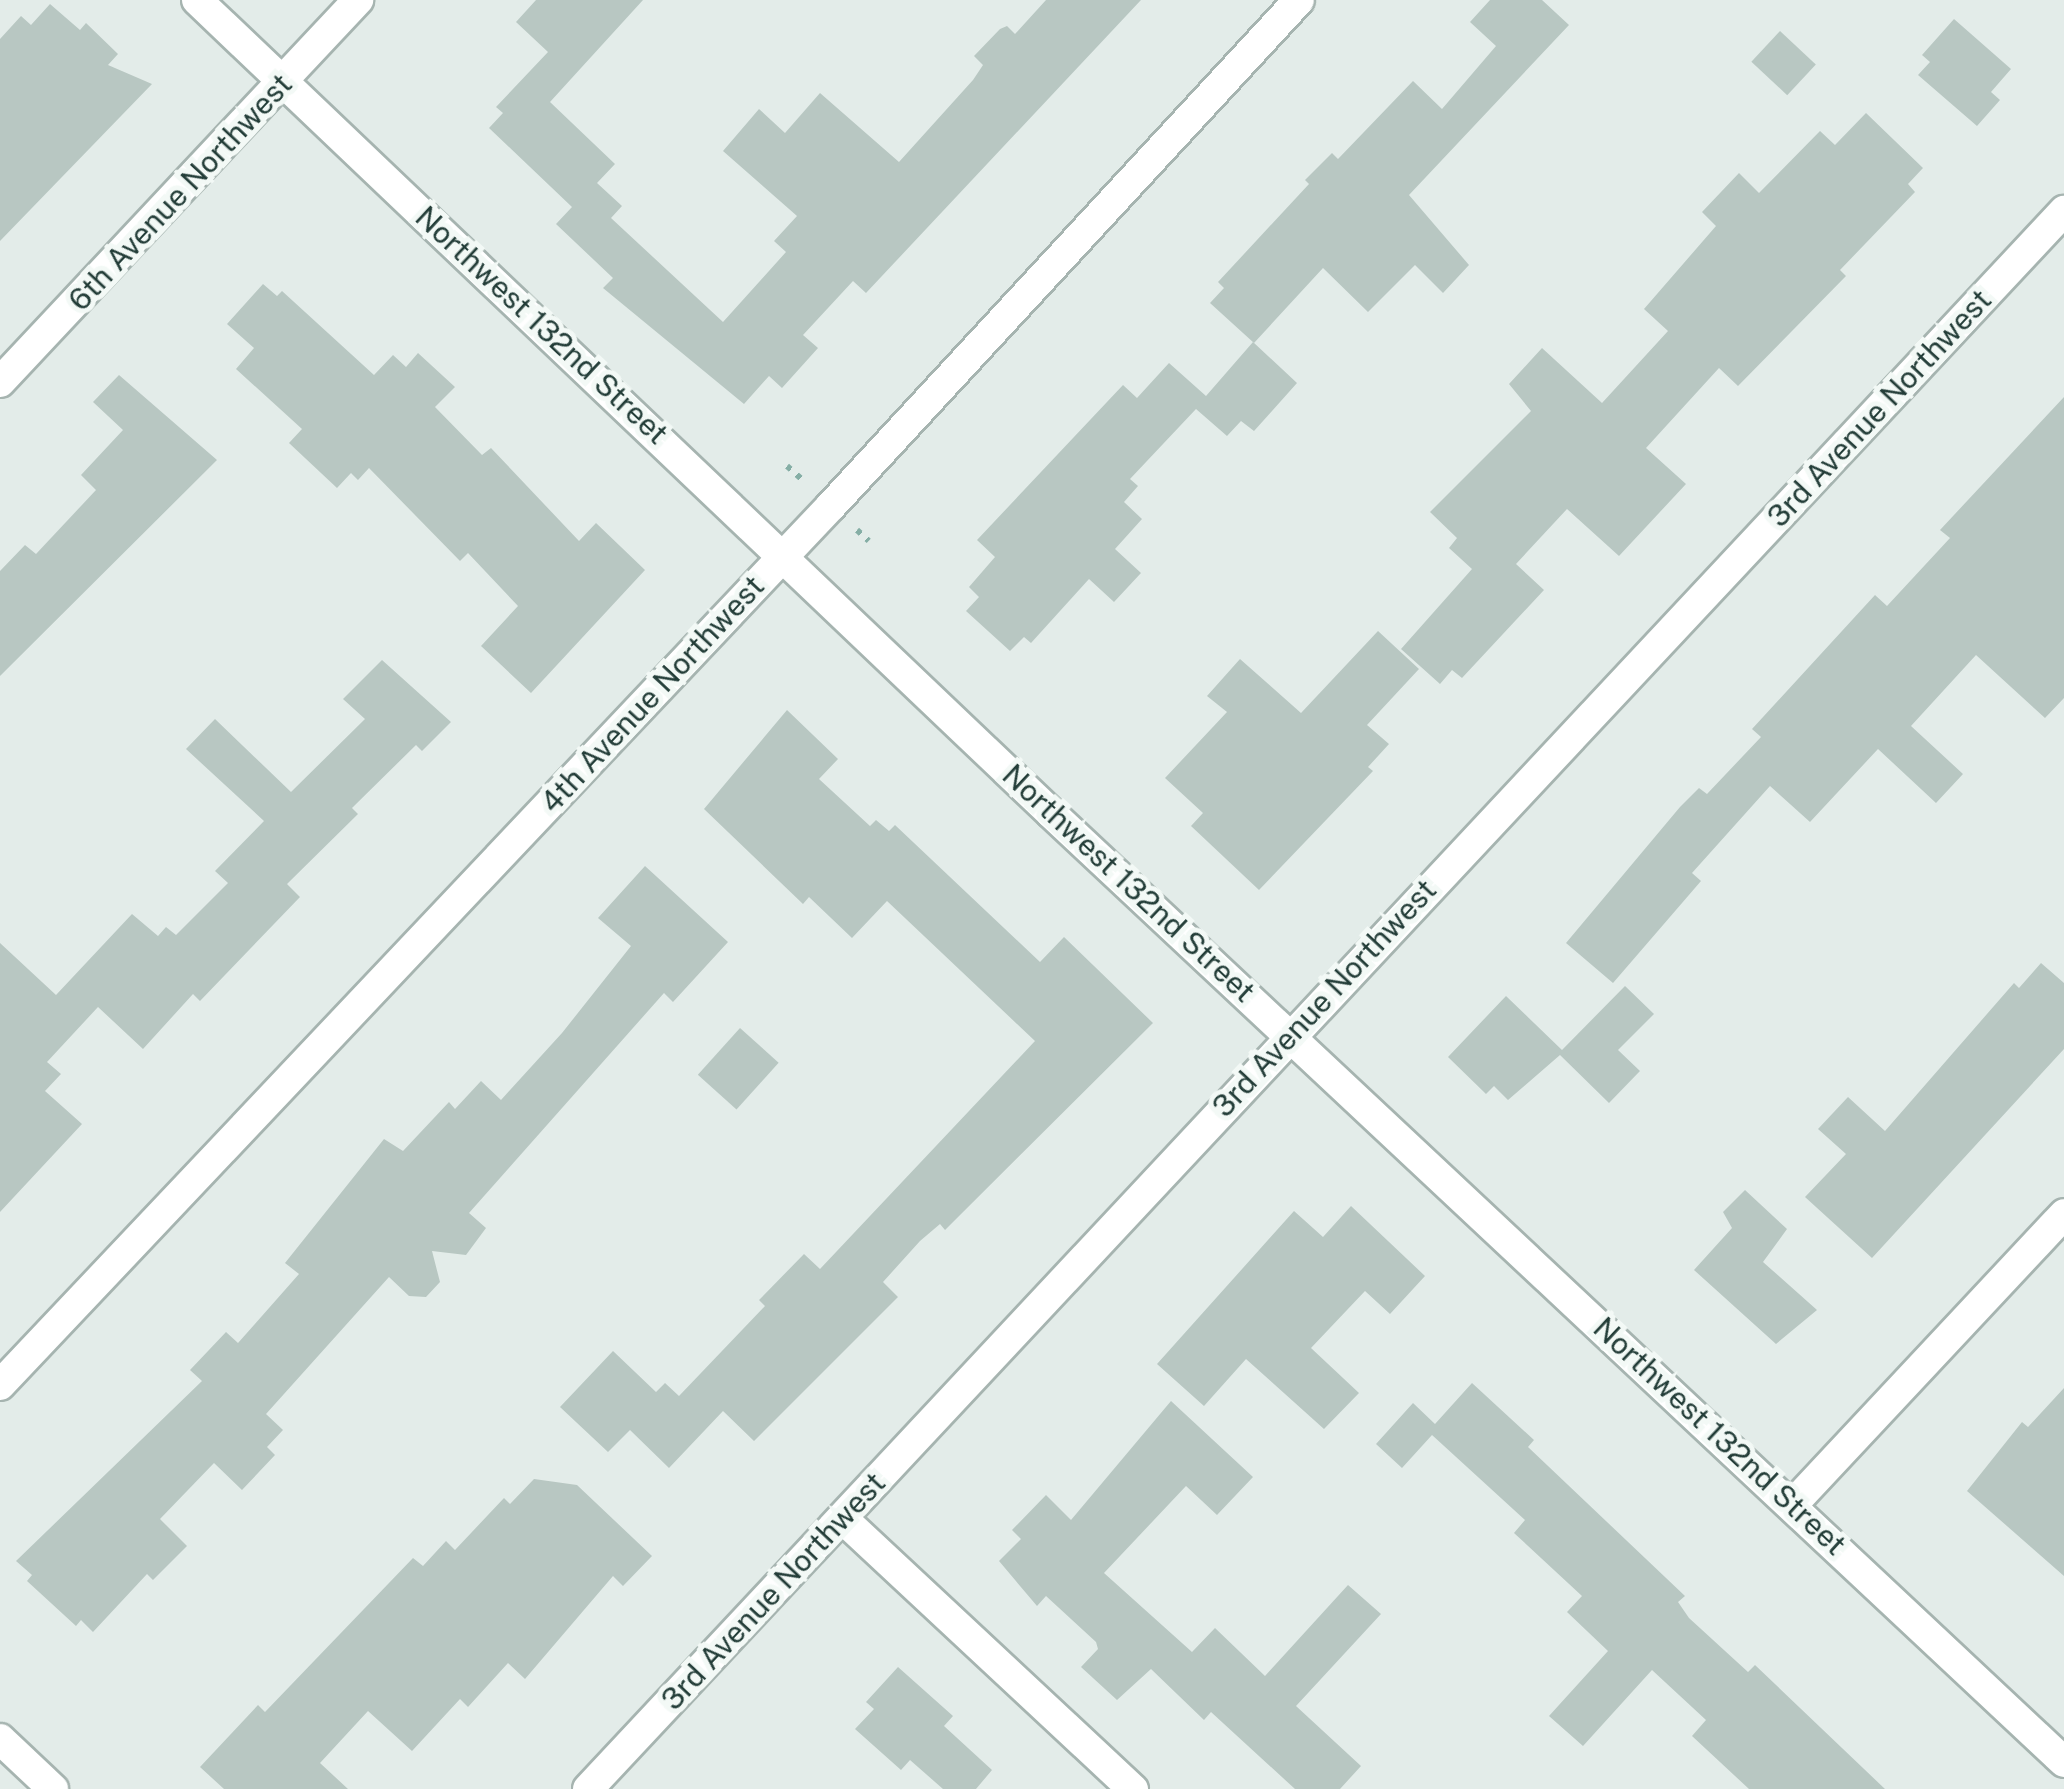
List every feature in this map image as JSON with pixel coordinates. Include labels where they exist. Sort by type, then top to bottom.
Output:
[{"type":"street","name":"Northwest 132nd Street","points":[[198,0],[2064,1762]]},
{"type":"street","name":"6th Avenue Northwest","points":[[0,382],[358,0]]},
{"type":"street","name":"4th Avenue Northwest","points":[[0,1385],[784,554],[1299,0]]},
{"type":"street","name":"3rd Avenue Northwest","points":[[588,1789],[1291,1033],[2064,211]]},
{"type":"street","points":[[1794,1504],[2064,1214]]},
{"type":"street","points":[[842,1518],[1133,1789]]},
{"type":"street","points":[[0,1739],[53,1789]]},
{"type":"building","points":[[536,0],[643,0],[550,102],[615,164],[597,183],[622,206],[611,218],[723,322],[786,252],[774,241],[797,216],[723,151],[759,109],[785,133],[820,93],[899,162],[973,80],[983,65],[974,56],[1000,29],[1007,26],[1015,34],[1046,0],[1141,0],[866,293],[853,281],[803,335],[818,348],[782,388],[769,376],[744,404],[603,288],[613,278],[556,224],[572,207],[489,128],[503,113],[496,107],[548,52],[516,22]]},
{"type":"building","points":[[1490,0],[1542,0],[1569,25],[1409,195],[1469,265],[1443,293],[1415,265],[1368,312],[1323,268],[1254,343],[1210,303],[1224,288],[1218,282],[1309,184],[1305,180],[1332,153],[1338,159],[1413,81],[1442,109],[1496,46],[1470,22]]},
{"type":"building","points":[[50,4],[80,30],[86,23],[118,54],[108,65],[152,84],[0,241],[0,39],[21,16],[31,25]]},
{"type":"building","points":[[1954,19],[2011,69],[1991,92],[2000,100],[1977,126],[1918,75],[1930,62],[1922,55]]},
{"type":"building","points":[[1780,31],[1816,64],[1787,95],[1751,62]]},
{"type":"building","points":[[1866,113],[1923,168],[1908,184],[1915,192],[1840,270],[1846,276],[1738,386],[1719,368],[1646,448],[1686,484],[1619,556],[1567,509],[1516,564],[1544,590],[1462,678],[1452,670],[1440,684],[1401,649],[1472,569],[1449,548],[1457,538],[1430,512],[1531,411],[1509,384],[1542,348],[1602,403],[1668,331],[1644,309],[1716,226],[1702,212],[1739,173],[1759,193],[1820,131],[1835,145]]},
{"type":"building","points":[[263,284],[277,296],[282,291],[374,375],[393,355],[406,367],[418,353],[455,387],[435,407],[482,455],[491,448],[579,541],[596,523],[645,570],[531,693],[481,646],[518,606],[468,553],[460,561],[369,468],[358,480],[351,473],[337,488],[289,443],[302,429],[236,369],[254,348],[227,324]]},
{"type":"building","points":[[1253,342],[1297,383],[1254,431],[1241,421],[1227,436],[1196,409],[1130,479],[1138,486],[1124,502],[1142,519],[1115,549],[1141,573],[1114,602],[1089,579],[1031,643],[1024,637],[1010,651],[966,611],[979,597],[969,587],[995,557],[977,540],[1123,385],[1137,398],[1169,363],[1206,396]]},
{"type":"building","points":[[119,375],[217,460],[0,676],[0,571],[25,545],[36,554],[96,490],[81,475],[123,430],[93,402]]},
{"type":"building","points":[[2064,397],[2064,698],[2045,718],[1976,655],[1911,726],[1963,774],[1936,803],[1878,749],[1810,822],[1770,786],[1692,873],[1701,881],[1613,983],[1566,943],[1680,807],[1699,788],[1707,794],[1761,737],[1752,729],[1875,595],[1887,606],[1950,538],[1940,530]]},
{"type":"building","points":[[1378,631],[1419,669],[1367,725],[1389,744],[1368,767],[1373,771],[1259,890],[1191,826],[1203,813],[1165,778],[1227,712],[1207,696],[1240,659],[1301,713]]},
{"type":"building","points":[[382,660],[451,722],[422,751],[416,745],[352,808],[358,814],[287,884],[300,897],[200,1001],[193,994],[143,1049],[98,1007],[47,1062],[61,1074],[45,1091],[82,1124],[0,1212],[0,943],[56,995],[132,914],[158,936],[166,927],[176,935],[228,883],[215,871],[264,821],[186,749],[215,719],[291,792],[365,719],[343,699]]},
{"type":"building","points":[[787,710],[838,759],[819,779],[870,826],[876,820],[889,831],[895,825],[1040,962],[1064,937],[1153,1023],[945,1230],[940,1224],[920,1241],[883,1282],[898,1297],[754,1441],[723,1411],[669,1468],[630,1430],[608,1452],[560,1407],[613,1351],[656,1392],[665,1383],[679,1396],[765,1306],[759,1300],[804,1254],[820,1269],[1035,1041],[887,901],[852,938],[809,897],[803,904],[704,809]]},
{"type":"building","points":[[645,866],[728,942],[673,1002],[664,993],[469,1213],[486,1228],[466,1255],[432,1251],[440,1282],[426,1297],[409,1296],[389,1277],[266,1414],[283,1430],[267,1447],[275,1455],[242,1490],[214,1463],[160,1519],[187,1546],[153,1580],[147,1574],[93,1632],[81,1620],[76,1626],[27,1581],[32,1575],[16,1561],[202,1381],[190,1370],[226,1332],[238,1343],[299,1274],[285,1263],[384,1139],[403,1151],[449,1102],[455,1109],[481,1081],[501,1100],[562,1033],[631,946],[598,918]]},
{"type":"building","points":[[2041,963],[2064,983],[2064,1049],[1872,1258],[1805,1197],[1846,1154],[1818,1129],[1848,1097],[1885,1131],[2014,983],[2019,988]]},
{"type":"building","points":[[1625,986],[1654,1014],[1618,1050],[1640,1071],[1609,1103],[1560,1055],[1508,1100],[1494,1086],[1486,1094],[1448,1057],[1506,996],[1562,1050]]},
{"type":"building","points":[[740,1028],[779,1063],[736,1110],[698,1075]]},
{"type":"building","points":[[1745,1190],[1787,1229],[1763,1262],[1817,1310],[1776,1344],[1694,1270],[1732,1228],[1723,1212]]},
{"type":"building","points":[[1351,1206],[1425,1276],[1390,1314],[1365,1291],[1311,1348],[1359,1393],[1324,1429],[1246,1359],[1204,1406],[1157,1364],[1294,1211],[1323,1237]]},
{"type":"building","points":[[1472,1383],[1534,1440],[1528,1447],[1685,1596],[1678,1602],[1689,1618],[1748,1672],[1755,1665],[1885,1789],[1749,1789],[1692,1736],[1706,1720],[1652,1670],[1583,1746],[1549,1716],[1608,1651],[1567,1612],[1582,1596],[1514,1533],[1525,1520],[1432,1435],[1402,1468],[1376,1444],[1413,1403],[1435,1424]]},
{"type":"building","points":[[2064,1388],[2064,1576],[1967,1491],[2022,1422],[2028,1427]]},
{"type":"building","points":[[1171,1401],[1253,1477],[1217,1515],[1186,1486],[1104,1573],[1192,1652],[1215,1628],[1265,1676],[1348,1585],[1381,1614],[1296,1706],[1361,1766],[1340,1789],[1295,1789],[1211,1712],[1204,1720],[1151,1669],[1117,1700],[1081,1667],[1098,1649],[1096,1642],[1046,1596],[1037,1606],[999,1561],[1021,1539],[1012,1530],[1046,1495],[1071,1520]]},
{"type":"building","points":[[534,1479],[577,1485],[652,1556],[623,1586],[613,1576],[525,1679],[508,1663],[468,1707],[460,1699],[412,1751],[368,1711],[320,1763],[348,1789],[224,1789],[200,1767],[258,1705],[265,1712],[413,1558],[423,1566],[446,1541],[455,1550],[504,1498],[510,1504]]},
{"type":"building","points":[[898,1667],[953,1716],[944,1726],[992,1770],[976,1789],[943,1789],[910,1760],[901,1770],[855,1729],[874,1709],[866,1702]]}]
